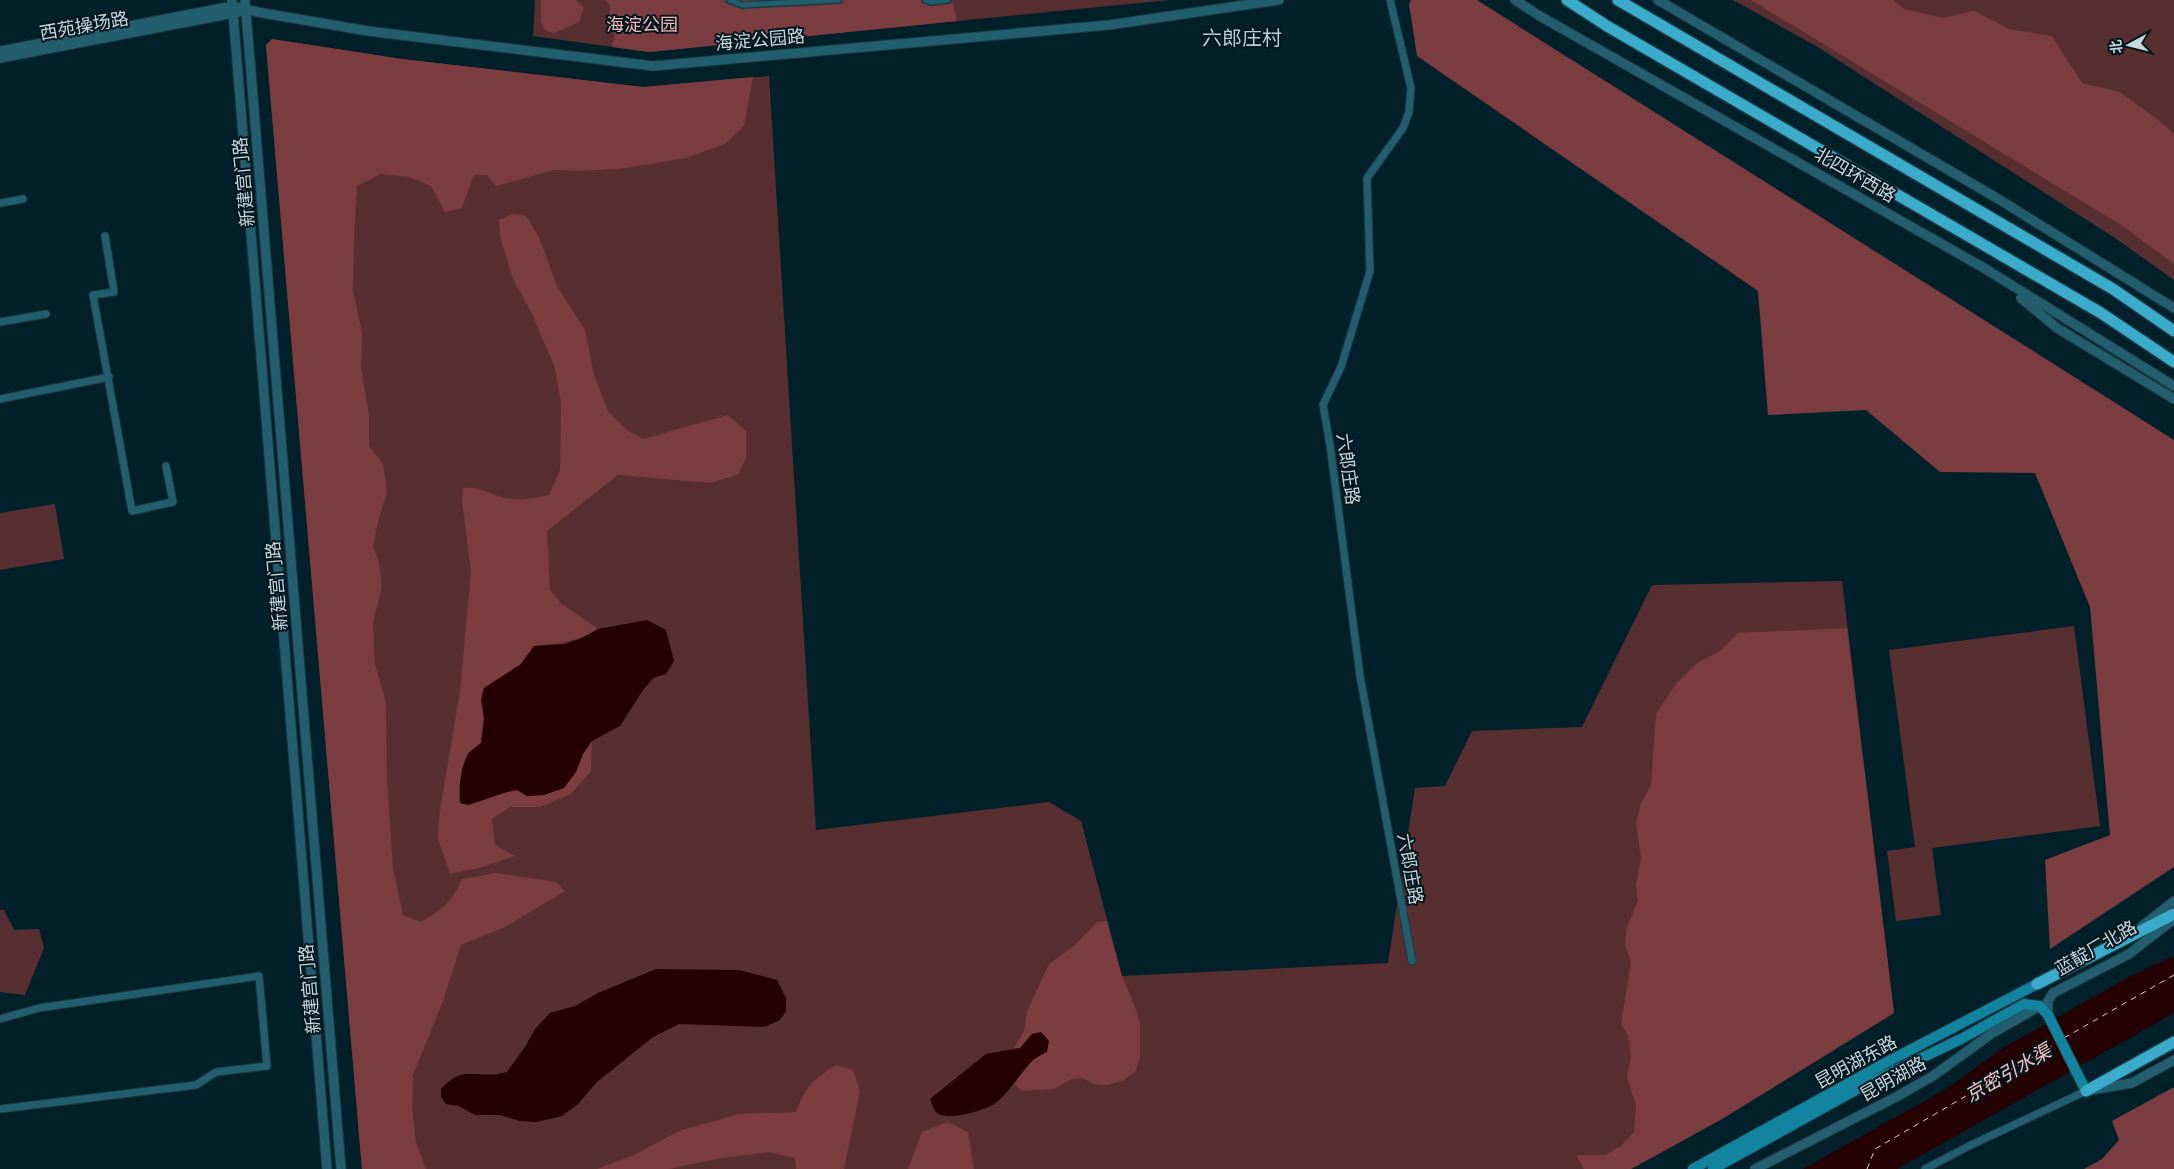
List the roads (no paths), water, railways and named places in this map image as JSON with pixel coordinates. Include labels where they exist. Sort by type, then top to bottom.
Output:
[{"type":"highway","name":"北四环西路","points":[[1567,0],[1624,36],[2101,314],[2174,362]]},
{"type":"highway","name":"北四环西路","points":[[1618,0],[2112,289],[2174,329]]},
{"type":"highway","points":[[2140,339],[2174,370]]},
{"type":"highway","name":"蓝靛厂北路","points":[[2037,984],[2174,914]]},
{"type":"highway","points":[[2086,1091],[2174,1042]]},
{"type":"main road","name":"昆明湖东路","points":[[1693,1169],[1887,1062],[2037,984]]},
{"type":"main road","name":"昆明湖东路","points":[[1713,1169],[1863,1086],[1961,1040],[2024,1004],[2040,1006]]},
{"type":"main road","points":[[2040,1006],[2048,1014],[2086,1091]]},
{"type":"street","points":[[729,0],[742,5],[839,0]]},
{"type":"street","points":[[925,0],[931,2],[948,0]]},
{"type":"street","name":"海淀公园路","points":[[233,7],[245,4],[368,31],[653,66],[1109,24],[1279,0]]},
{"type":"street","name":"六郎庄路","points":[[1390,0],[1411,88],[1409,112],[1403,128],[1367,178],[1370,271],[1341,367],[1323,405],[1330,445],[1360,676],[1412,961]]},
{"type":"street","name":"北四环西路","points":[[1515,0],[1538,15],[1984,268],[2174,386]]},
{"type":"street","points":[[1658,0],[2071,244],[2174,308]]},
{"type":"street","name":"新建宫门路","points":[[245,4],[341,1169]]},
{"type":"street","name":"新建宫门路","points":[[233,7],[326,1169]]},
{"type":"street","name":"西苑操场路","points":[[0,51],[233,7]]},
{"type":"street","name":"西苑操场路","points":[[0,58],[233,7]]},
{"type":"street","points":[[0,203],[23,199]]},
{"type":"street","points":[[105,236],[114,292],[93,295],[132,511],[174,502],[166,466]]},
{"type":"street","points":[[1984,268],[2057,328],[2174,400]]},
{"type":"street","points":[[0,322],[46,314]]},
{"type":"street","points":[[0,399],[109,377]]},
{"type":"street","points":[[2124,940],[2174,901]]},
{"type":"street","name":"蓝靛厂北路","points":[[2048,1014],[2048,1001],[2053,993],[2129,954],[2174,919]]},
{"type":"street","points":[[0,1018],[38,1008],[259,976],[268,1066],[216,1072],[196,1085],[0,1109]]},
{"type":"street","name":"昆明湖路","points":[[1755,1169],[1934,1076],[1990,1034],[2040,1006]]},
{"type":"street","points":[[1925,1169],[1969,1146],[2086,1091],[2132,1083],[2174,1060]]},
{"type":"water","points":[[647,620],[666,630],[674,661],[666,674],[653,678],[643,690],[620,726],[592,741],[583,754],[576,772],[564,788],[544,795],[527,796],[517,790],[468,805],[460,803],[463,765],[468,754],[481,743],[484,718],[481,700],[484,688],[521,664],[534,646],[565,644],[582,638],[598,629]]},
{"type":"water","name":"京密引水渠","points":[[2174,956],[2174,1013],[1897,1169],[1803,1169],[1946,1089],[2003,1048],[2131,976]]},
{"type":"water","points":[[656,969],[739,970],[777,980],[786,998],[786,1011],[780,1020],[764,1027],[679,1024],[653,1037],[597,1082],[578,1104],[562,1116],[536,1122],[520,1121],[500,1115],[475,1115],[459,1106],[446,1104],[441,1097],[441,1089],[457,1076],[507,1072],[535,1029],[550,1013],[575,1006],[598,993]]},
{"type":"water","points":[[1041,1032],[1049,1041],[1047,1052],[1033,1060],[1005,1094],[994,1104],[957,1116],[937,1113],[930,1099],[986,1054],[1020,1048],[1032,1034]]},
{"type":"district","name":"六郎庄村","points":[[1242,38]]},
{"type":"park label","name":"海淀公园","points":[[642,25]]}]
